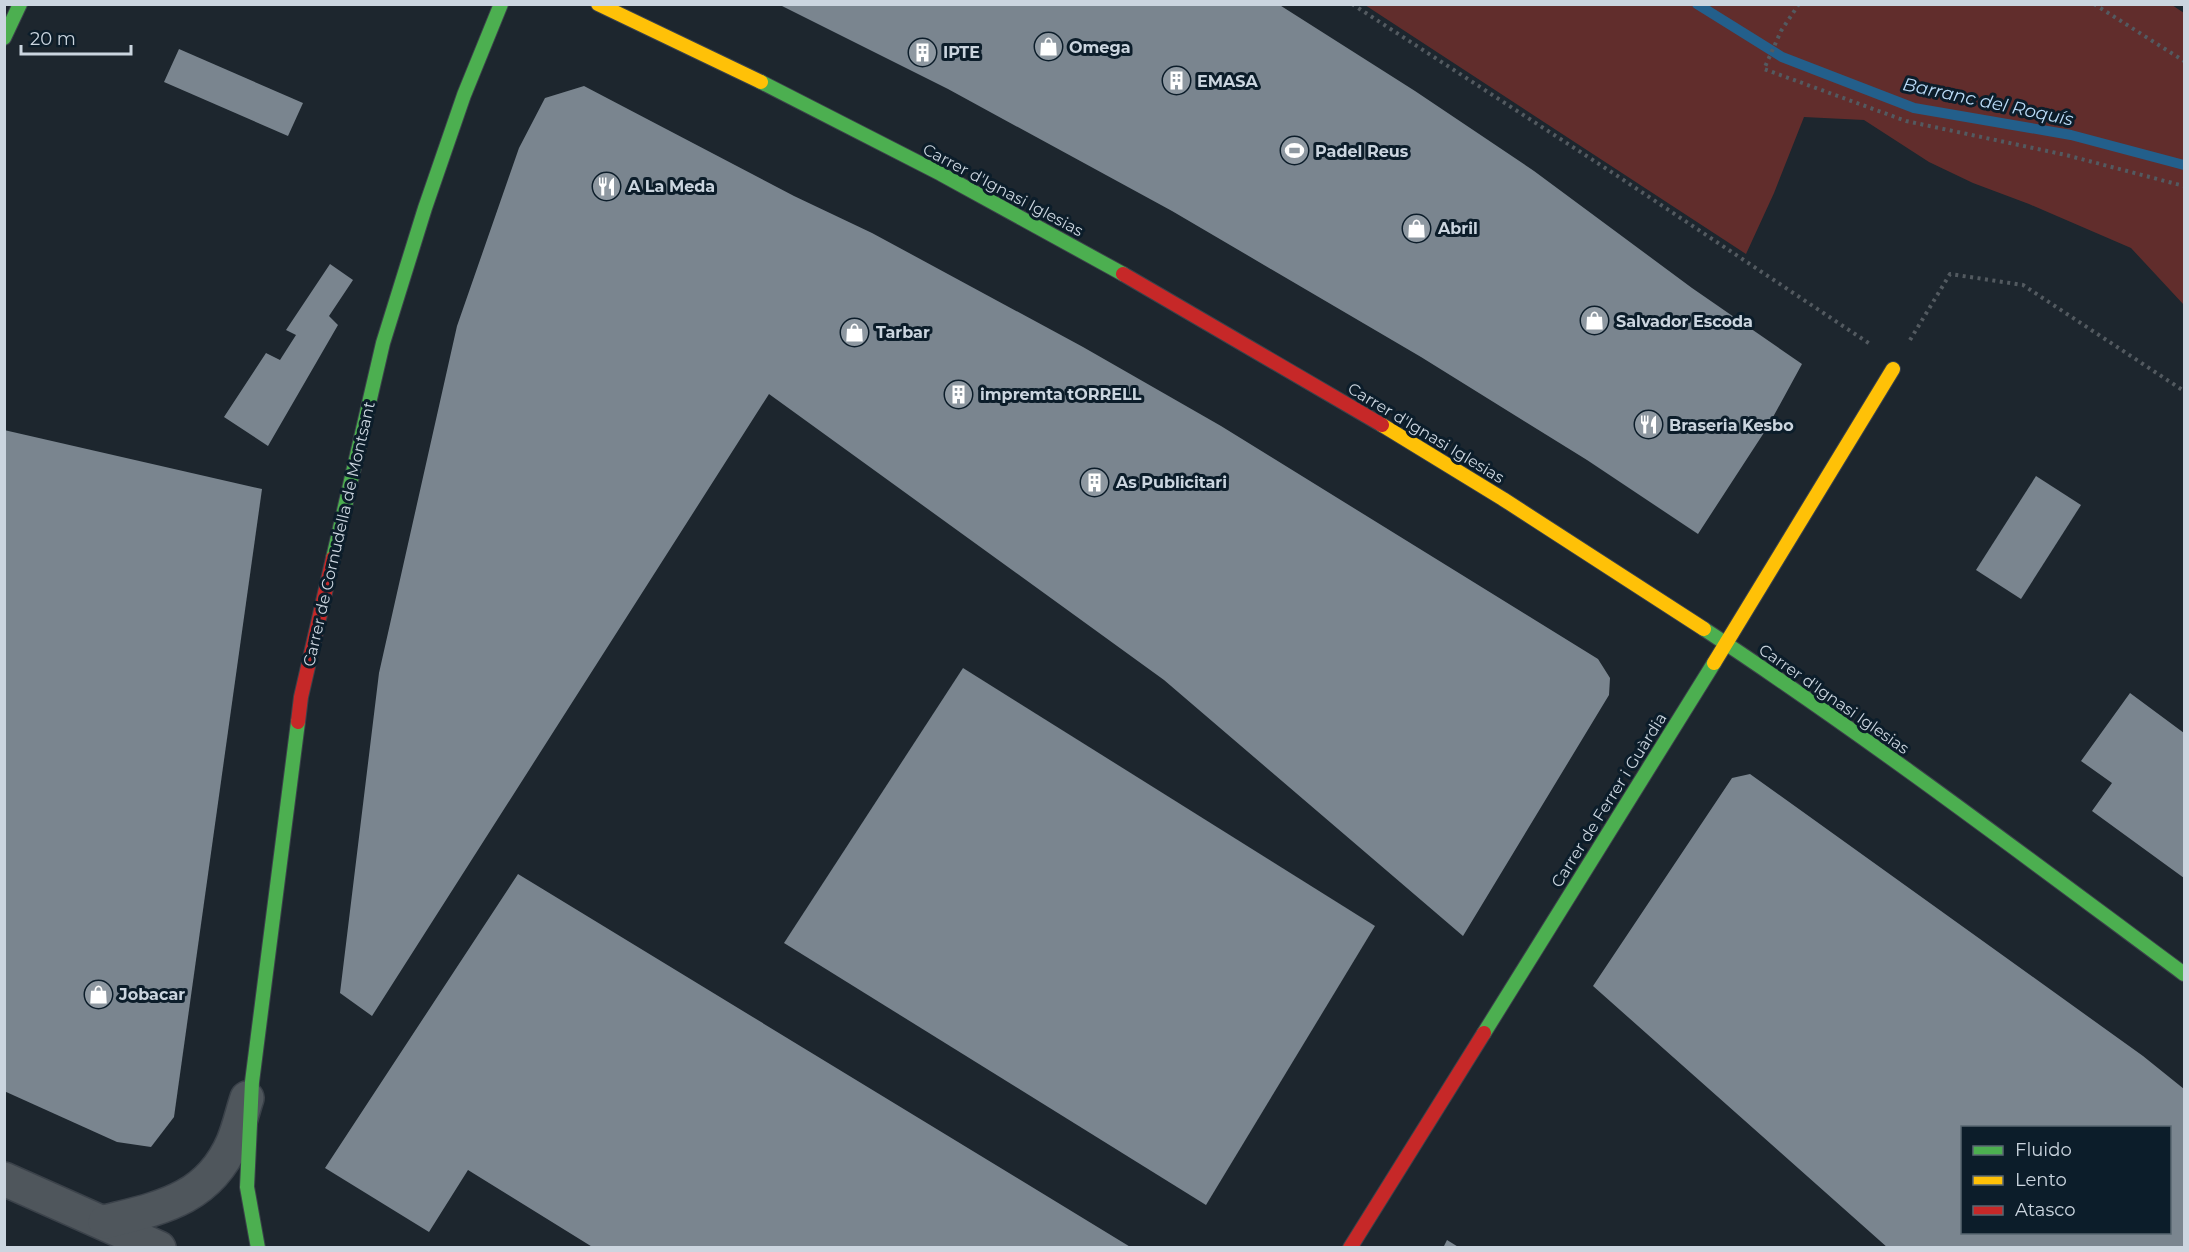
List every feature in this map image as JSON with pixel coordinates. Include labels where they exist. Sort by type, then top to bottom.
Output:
[{"type":"street","points":[[4,38],[20,4]]},
{"type":"street","name":"Carrer de Cornudella de Montsant","points":[[258,1248],[247,1187],[252,1082],[301,697],[383,343],[453,126],[501,4]]},
{"type":"street","name":"Carrer d'Ignasi Iglesias","points":[[598,4],[822,112],[1130,276],[1436,458],[1581,548],[1726,643],[1964,811],[2184,974]]},
{"type":"street","name":"Carrer de Ferrer i Guàrdia","points":[[1350,1248],[1726,643],[1893,369]]},
{"type":"street","name":"Carrer de Cornudella de Montsant","points":[[105,1222],[168,1204],[194,1192],[216,1172],[232,1143],[252,1082]]},
{"type":"street","points":[[4,1179],[159,1248]]},
{"type":"path","points":[[1352,4],[1869,342],[1893,369],[1950,274],[2023,285],[2184,391]]},
{"type":"path","points":[[1799,4],[1781,31],[1764,69],[1906,121],[2066,155],[2184,186]]},
{"type":"path","points":[[2094,4],[2184,61]]},
{"type":"shaded area","points":[[1365,5],[2172,5],[2184,13],[2184,305],[2131,248],[2029,204],[1973,183],[1929,162],[1864,120],[1804,117],[1774,193],[1746,254]]},
{"type":"building","points":[[778,4],[1278,4],[1415,91],[1534,171],[1692,288],[1802,364],[1767,428],[1698,534],[1587,460],[1421,357],[1172,211],[948,89]]},
{"type":"building","points":[[179,49],[303,103],[288,136],[164,82]]},
{"type":"building","points":[[584,86],[794,196],[872,233],[1083,347],[1221,426],[1598,659],[1610,678],[1609,695],[1463,936],[1164,680],[769,394],[372,1016],[340,993],[379,673],[457,326],[519,148],[545,98]]},
{"type":"building","points":[[330,264],[353,280],[329,316],[338,325],[268,446],[224,417],[266,353],[280,360],[296,335],[286,330]]},
{"type":"building","points":[[4,430],[262,489],[174,1117],[151,1147],[117,1142],[4,1091]]},
{"type":"building","points":[[2036,476],[2081,505],[2021,599],[1976,570]]},
{"type":"building","points":[[963,668],[1375,926],[1206,1205],[784,943]]},
{"type":"building","points":[[2130,693],[2184,733],[2184,878],[2092,811],[2112,783],[2081,761]]},
{"type":"building","points":[[1750,774],[2143,1056],[2184,1089],[2184,1248],[1888,1248],[1593,986],[1732,778]]},
{"type":"building","points":[[518,874],[1132,1248],[594,1248],[468,1170],[429,1232],[325,1168]]},
{"type":"building","points":[[1447,1240],[1460,1248],[1443,1248]]},
{"type":"waterway","name":"Barranc del Roquís","points":[[1697,4],[1782,57],[1914,108],[2071,135],[2184,165]]},
{"type":"traffic: fast","points":[[4,38],[20,4]]},
{"type":"traffic: fast","points":[[333,558],[383,343],[425,208],[464,95],[501,4]]},
{"type":"traffic: fast","points":[[761,82],[941,174],[1123,274]]},
{"type":"traffic: fast","points":[[1704,629],[1886,755],[2184,974]]},
{"type":"traffic: fast","points":[[1484,1033],[1714,663]]},
{"type":"traffic: fast","points":[[258,1248],[247,1187],[252,1082],[298,722]]},
{"type":"traffic: slow","points":[[598,4],[761,82]]},
{"type":"traffic: slow","points":[[1714,663],[1893,369]]},
{"type":"traffic: slow","points":[[1382,425],[1503,499],[1704,629]]},
{"type":"traffic: jam","points":[[1123,274],[1382,425]]},
{"type":"traffic: jam","points":[[298,722],[301,697],[333,558]]},
{"type":"traffic: jam","points":[[1350,1248],[1484,1033]]},
{"type":"place","name":"Omega","points":[[1048,47]]},
{"type":"place","name":"IPTE","points":[[922,52]]},
{"type":"place","name":"EMASA","points":[[1176,81]]},
{"type":"place","name":"Padel Reus","points":[[1294,151]]},
{"type":"place","name":"A La Meda","points":[[607,186]]},
{"type":"place","name":"Abril","points":[[1417,228]]},
{"type":"place","name":"Salvador Escoda","points":[[1595,321]]},
{"type":"place","name":"Tarbar","points":[[855,332]]},
{"type":"place","name":"impremta tORRELL","points":[[959,394]]},
{"type":"place","name":"Braseria Kesbo","points":[[1648,425]]},
{"type":"place","name":"As Publicitari","points":[[1095,482]]},
{"type":"place","name":"Jobacar","points":[[98,994]]}]
